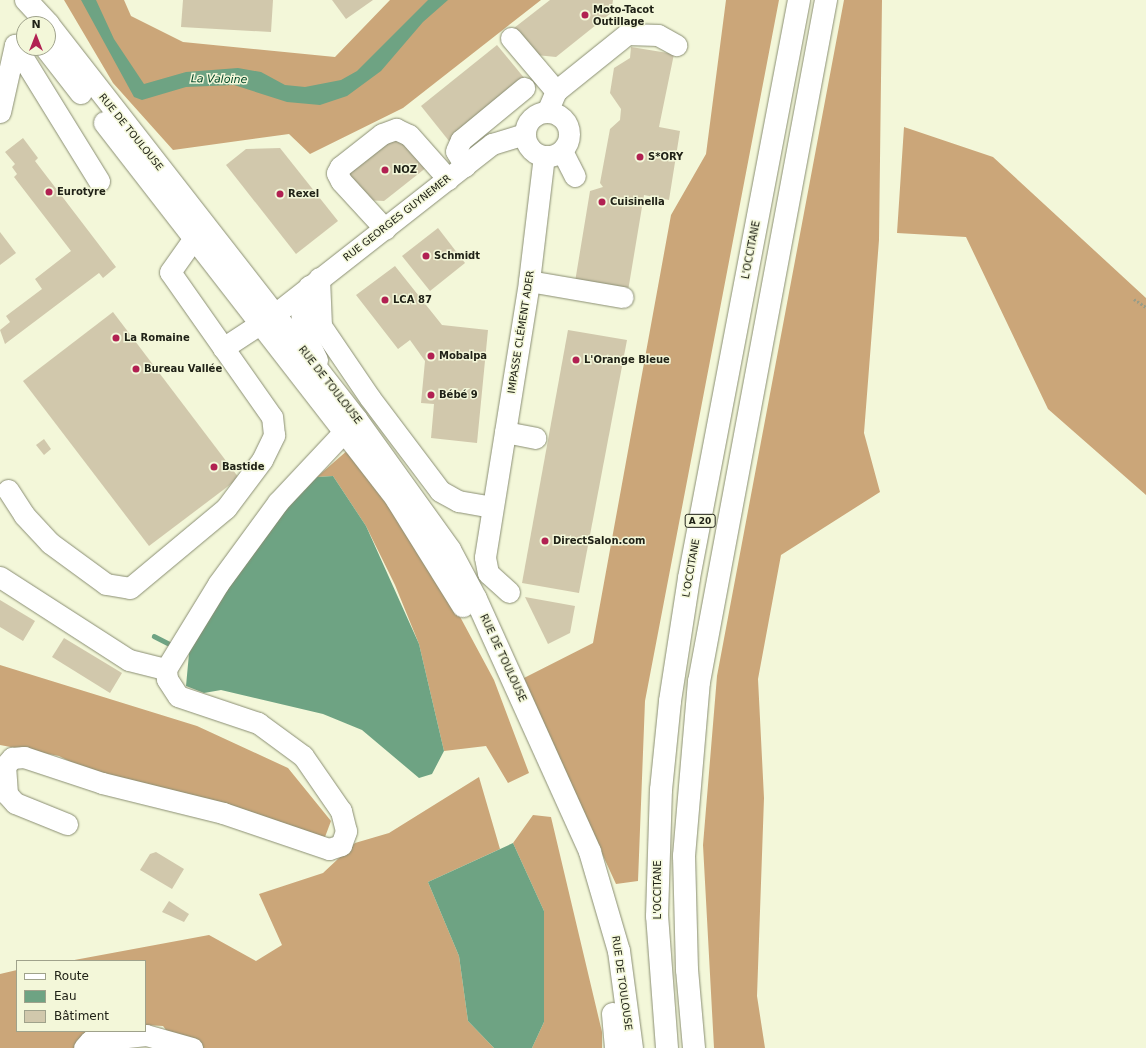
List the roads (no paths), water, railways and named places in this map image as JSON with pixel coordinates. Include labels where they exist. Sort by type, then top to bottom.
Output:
[{"type":"main road","points":[[10,0],[22,16]]},
{"type":"main road","name":"RUE DE TOULOUSE","points":[[26,0],[41,16]]},
{"type":"main road","name":"L'OCCITANE","points":[[667,1048],[657,916],[661,790],[670,700],[688,578],[799,0]]},
{"type":"main road","name":"A 20","points":[[694,1048],[688,970],[684,856],[699,682],[826,0]]},
{"type":"main road","name":"RUE DE TOULOUSE","points":[[56,35],[268,319],[450,550],[560,780],[610,911],[619,951],[632,1048]]},
{"type":"main road","name":"RUE DE TOULOUSE","points":[[52,56],[194,238],[326,381],[350,425],[442,568],[481,638],[547,773],[582,863],[595,911],[606,966],[616,1048]]},
{"type":"street","points":[[547,112],[556,91],[627,34],[658,35],[676,45]]},
{"type":"street","points":[[511,38],[556,91]]},
{"type":"street","points":[[0,112],[5,73],[13,42]]},
{"type":"street","points":[[13,42],[99,181]]},
{"type":"street","points":[[465,166],[456,151],[461,140],[524,88]]},
{"type":"street","points":[[553,154],[568,140],[568,126],[563,119],[547,112],[531,118],[525,134],[530,149],[553,154],[575,176]]},
{"type":"street","points":[[385,229],[341,181],[337,173],[340,167],[382,134],[396,129],[409,135],[448,179]]},
{"type":"street","name":"RUE GEORGES GUYNEMER","points":[[223,348],[268,319],[492,144],[525,134]]},
{"type":"street","name":"IMPASSE CLÉMENT ADER","points":[[509,592],[488,573],[485,557],[491,507],[506,432],[530,281],[553,154]]},
{"type":"street","points":[[8,490],[24,515],[50,543],[106,584],[130,588],[226,508],[262,460],[274,435],[272,417],[170,272],[194,238]]},
{"type":"street","points":[[530,281],[623,297]]},
{"type":"street","points":[[314,282],[301,311],[303,331],[326,381]]},
{"type":"street","points":[[314,282],[321,326],[393,428],[440,491],[458,501],[491,507]]},
{"type":"street","points":[[67,824],[14,803],[7,794],[5,766],[12,758],[24,757],[102,783],[224,814],[329,849],[341,845],[346,831],[341,812],[303,756],[258,723],[178,696],[167,680],[169,663],[182,639],[278,502],[350,425]]},
{"type":"street","points":[[506,432],[535,438]]},
{"type":"street","points":[[0,577],[129,660],[169,663]]},
{"type":"street","points":[[84,1048],[90,1041],[146,1035],[192,1048]]},
{"type":"water","name":"La Valoine","points":[[81,0],[96,0],[114,39],[144,84],[186,72],[238,68],[261,72],[285,85],[305,87],[341,80],[357,71],[428,0],[448,0],[423,22],[381,71],[347,96],[320,105],[287,102],[234,85],[186,87],[142,100],[134,97]]},
{"type":"water","points":[[333,476],[366,526],[419,644],[444,751],[432,774],[419,778],[362,730],[323,714],[221,690],[204,693],[186,686],[190,643],[283,511],[317,477]]},
{"type":"water","points":[[513,843],[544,911],[544,1022],[532,1048],[494,1048],[468,1021],[459,956],[428,882]]},
{"type":"waterway","points":[[154,636],[174,646]]},
{"type":"place","name":"Moto-Tacot Outillage","points":[[585,15]]},
{"type":"place","name":"S*ORY","points":[[640,157]]},
{"type":"place","name":"NOZ","points":[[385,170]]},
{"type":"place","name":"Eurotyre","points":[[49,192]]},
{"type":"place","name":"Rexel","points":[[280,194]]},
{"type":"place","name":"Cuisinella","points":[[602,202]]},
{"type":"place","name":"Schmidt","points":[[426,256]]},
{"type":"place","name":"LCA 87","points":[[385,300]]},
{"type":"place","name":"La Romaine","points":[[116,338]]},
{"type":"place","name":"Mobalpa","points":[[431,356]]},
{"type":"place","name":"L'Orange Bleue","points":[[576,360]]},
{"type":"place","name":"Bureau Vallée","points":[[136,369]]},
{"type":"place","name":"Bébé 9","points":[[431,395]]},
{"type":"place","name":"Bastide","points":[[214,467]]},
{"type":"place","name":"DirectSalon.com","points":[[545,541]]}]
